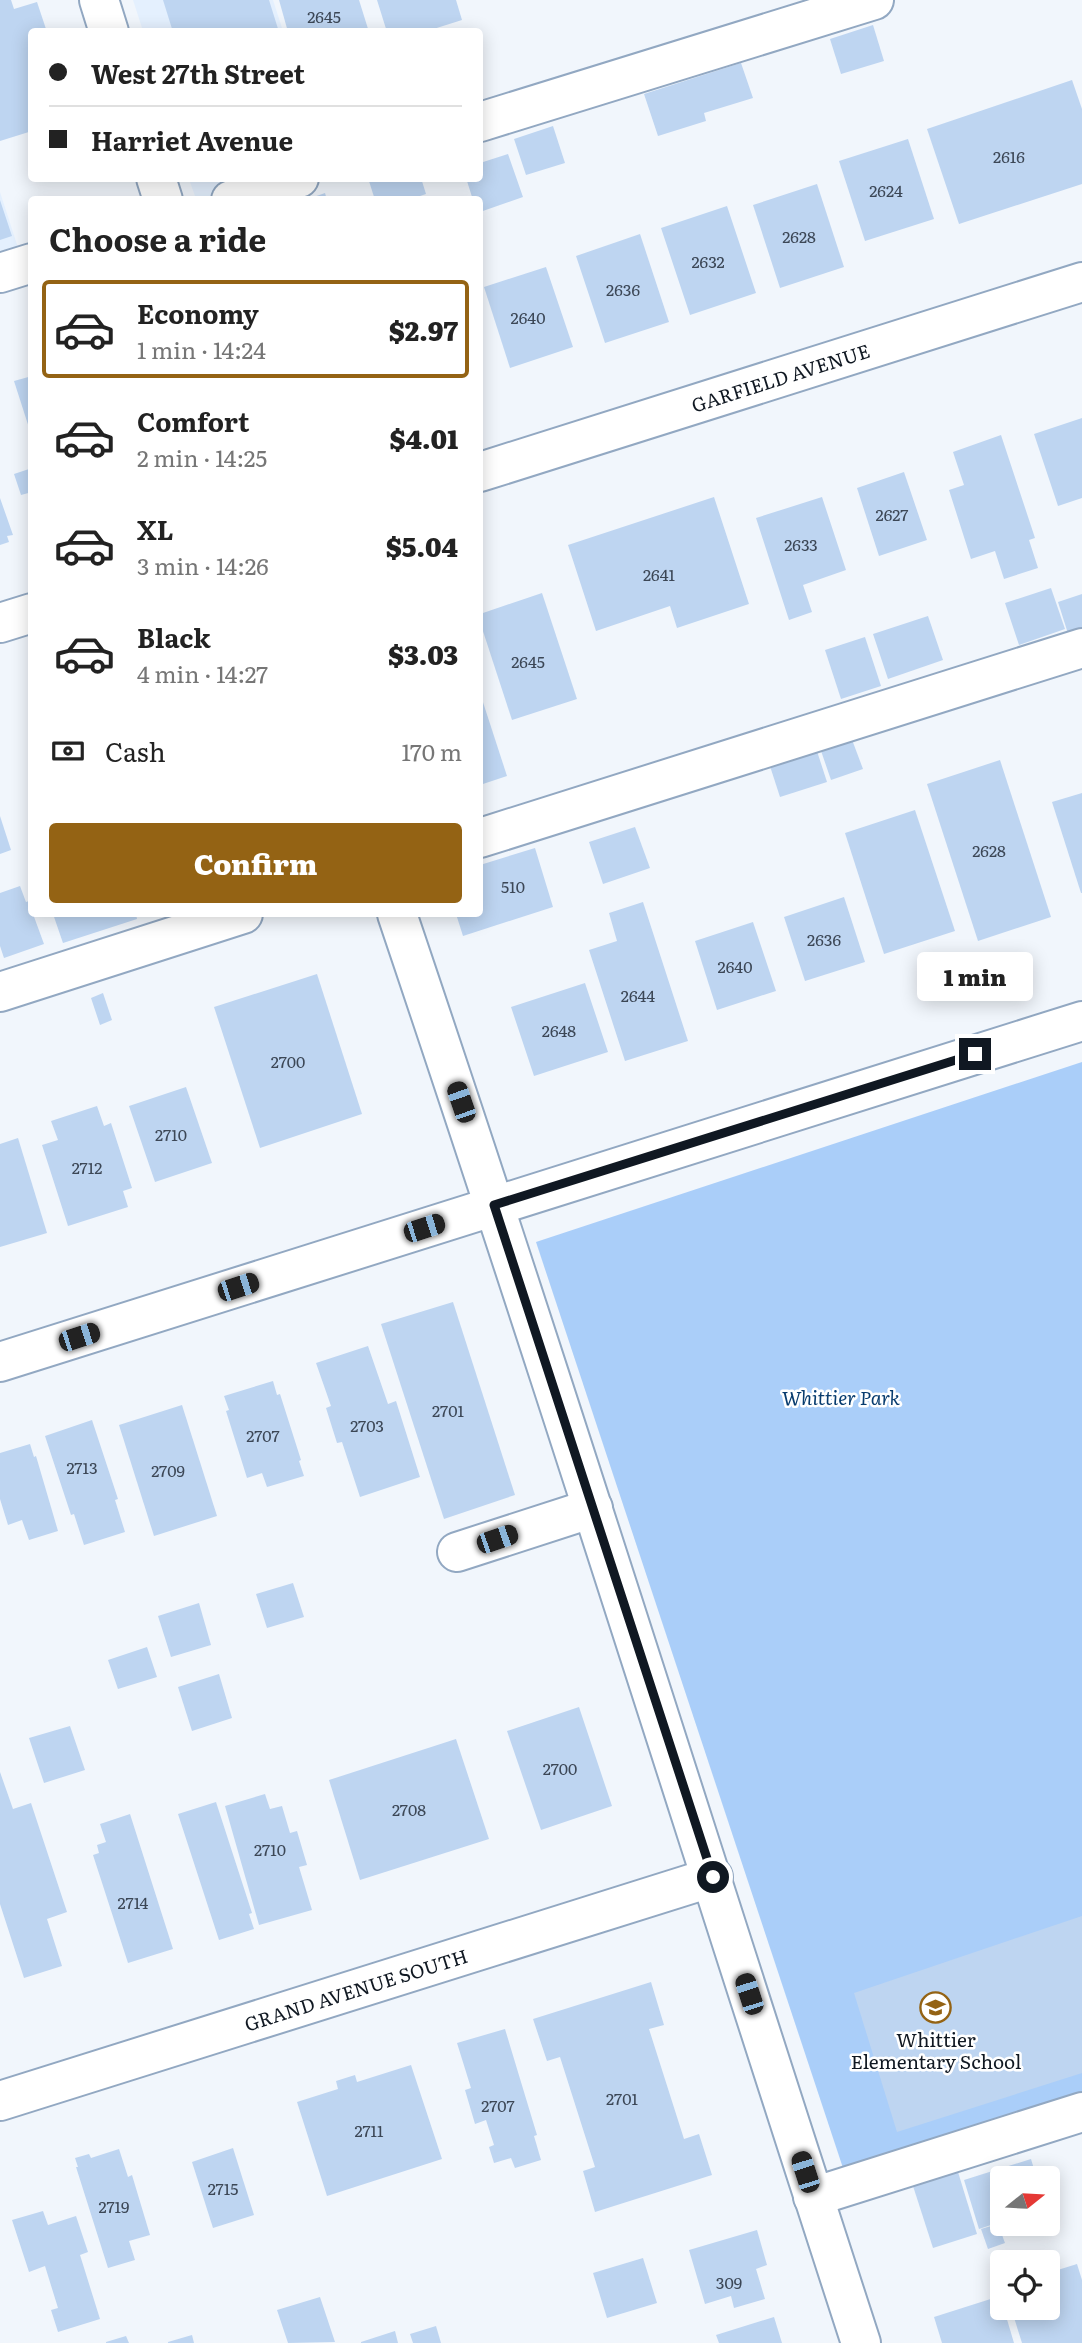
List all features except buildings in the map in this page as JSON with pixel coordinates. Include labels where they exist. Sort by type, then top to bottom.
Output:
[{"type":"street","points":[[99,0],[108,28]]},
{"type":"street","points":[[483,121],[874,0]]},
{"type":"street","points":[[244,196],[287,182]]},
{"type":"street","points":[[0,273],[28,264]]},
{"type":"street","name":"GARFIELD AVENUE","points":[[483,471],[1082,282]]},
{"type":"street","points":[[0,622],[28,614]]},
{"type":"street","points":[[483,837],[1082,648]]},
{"type":"street","points":[[0,992],[234,917]]},
{"type":"street","points":[[398,917],[593,1507],[861,2343]]},
{"type":"street","points":[[0,1363],[1082,1021]]},
{"type":"street","points":[[457,1552],[593,1507]]},
{"type":"street","name":"GRAND AVENUE SOUTH","points":[[0,2101],[713,1877]]},
{"type":"street","points":[[813,2197],[1082,2112]]},
{"type":"shaded area","points":[[133,0],[273,0],[282,28],[142,28]]},
{"type":"shaded area","points":[[190,182],[314,182],[274,196],[195,196]]},
{"type":"shaded area","points":[[0,192],[22,260],[0,266]]},
{"type":"green space","name":"Whittier Park","points":[[1082,1062],[1082,2093],[843,2168],[536,1242]]},
{"type":"place","name":"Whittier Elementary School","points":[[936,2008]]},
{"type":"route","points":[[713,1877],[494,1205],[975,1054]]}]
